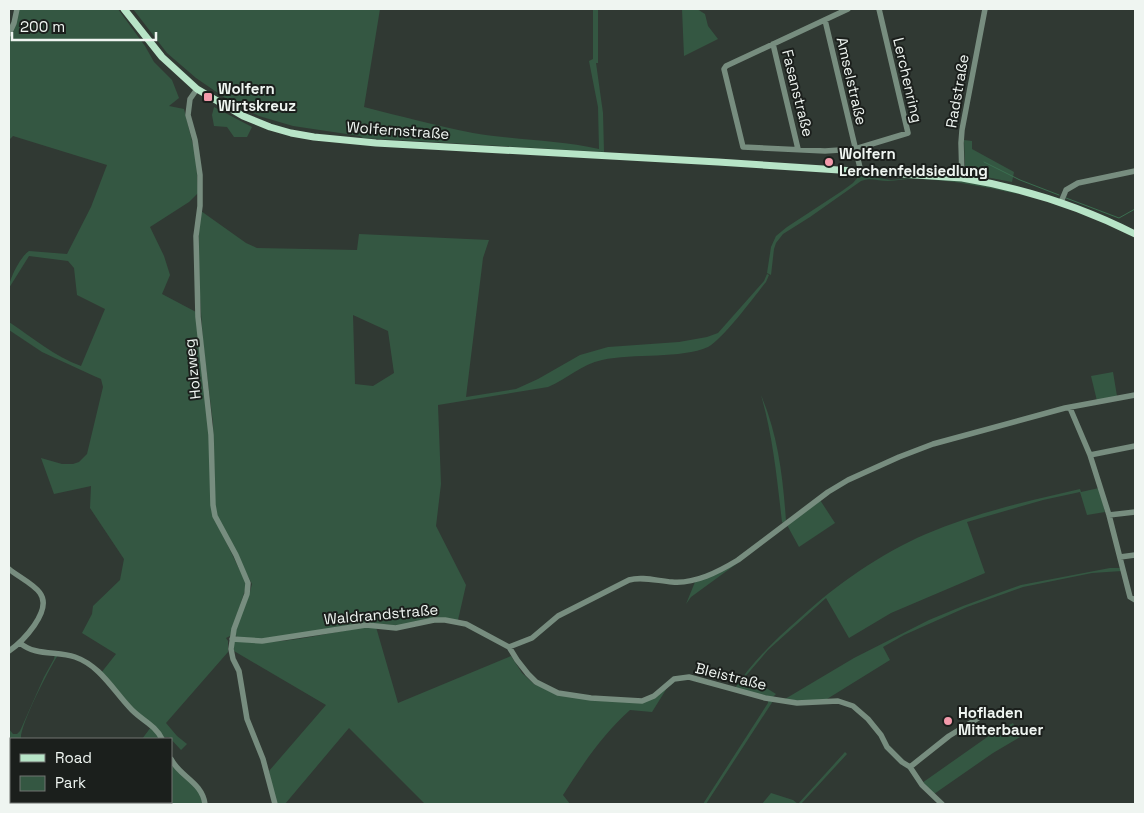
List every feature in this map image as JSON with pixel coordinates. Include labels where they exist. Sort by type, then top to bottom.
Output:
[{"type":"main road","name":"Wolfernstraße","points":[[124,9],[162,57],[197,89],[228,109],[257,122],[291,132],[314,137],[376,143],[962,178],[1021,189],[1061,202],[1135,234]]},
{"type":"street","points":[[9,34],[17,9]]},
{"type":"street","name":"Lerchenring","points":[[848,9],[726,66],[724,69],[742,147],[825,151],[855,149],[908,133],[878,9]]},
{"type":"street","name":"Radstraße","points":[[962,178],[962,130],[984,9]]},
{"type":"street","name":"Amselstraße","points":[[825,20],[855,149]]},
{"type":"street","name":"Fasanstraße","points":[[772,44],[798,149]]},
{"type":"street","name":"Holzweg","points":[[197,89],[190,99],[188,115],[195,140],[200,175],[200,206],[196,236],[198,317],[211,435],[213,505],[215,516],[236,555],[248,583],[247,594],[236,620],[232,639]]},
{"type":"street","points":[[855,149],[861,172]]},
{"type":"street","points":[[1061,202],[1066,190],[1078,183],[1135,172]]},
{"type":"street","points":[[510,647],[532,638],[558,616],[629,580],[638,578],[675,582],[693,580],[710,575],[738,560],[828,492],[867,470],[934,444],[1043,414],[1135,395]]},
{"type":"street","points":[[1070,408],[1090,455],[1109,515],[1130,597],[1135,600]]},
{"type":"street","points":[[1090,455],[1135,446]]},
{"type":"street","points":[[1109,515],[1135,512]]},
{"type":"street","points":[[1120,557],[1135,555]]},
{"type":"street","points":[[9,569],[40,593],[43,601],[36,622],[20,643],[9,651]]},
{"type":"street","name":"Waldrandstraße","points":[[232,639],[262,641],[366,625],[396,628],[434,620],[445,620],[466,624],[510,647]]},
{"type":"street","points":[[232,639],[233,659],[239,671],[246,719],[263,759],[275,804]]},
{"type":"street","points":[[20,643],[32,651],[65,654],[88,664],[116,691],[133,711],[152,724],[161,738]]},
{"type":"street","name":"Bleistraße","points":[[510,647],[516,660],[536,682],[558,693],[591,698],[642,700],[654,696],[674,679],[689,677],[765,698],[797,703],[838,701],[853,706],[868,719],[881,735],[887,747],[910,767]]},
{"type":"street","points":[[942,804],[922,785],[910,767],[949,736],[980,717]]},
{"type":"street","points":[[172,760],[196,784],[202,792],[205,804]]},
{"type":"green space","points":[[19,9],[118,9],[145,46],[154,62],[172,80],[179,98],[169,106],[184,109],[196,157],[198,193],[189,202],[150,227],[164,256],[170,275],[162,294],[196,312],[209,435],[215,519],[246,583],[230,636],[226,638],[228,641],[228,652],[166,723],[187,744],[181,750],[172,738],[169,737],[143,738],[151,727],[101,673],[116,654],[82,633],[92,614],[93,606],[120,580],[124,559],[90,508],[91,486],[54,494],[41,458],[62,464],[73,464],[79,462],[87,454],[103,387],[101,379],[42,352],[9,330],[9,322],[53,352],[81,366],[105,309],[77,295],[74,268],[68,261],[29,256],[9,288],[16,268],[29,251],[67,254],[91,207],[107,165],[13,136],[9,140],[9,37]]},
{"type":"green space","points":[[133,9],[380,9],[364,107],[473,133],[599,149],[598,107],[589,61],[593,59],[593,9],[598,9],[598,63],[596,63],[603,113],[604,152],[363,138],[293,126],[259,116],[234,104],[196,78],[167,53]]},
{"type":"green space","points":[[682,9],[697,9],[705,14],[708,26],[718,39],[684,56]]},
{"type":"green space","points":[[214,107],[252,127],[247,137],[234,137],[227,127],[214,126],[212,115]]},
{"type":"green space","points":[[964,140],[972,141],[972,149],[1014,172],[1012,182],[970,174],[965,167]]},
{"type":"green space","points":[[866,176],[891,180],[919,177],[968,182],[1017,192],[1018,194],[944,181],[915,179],[888,181],[871,179],[861,181],[783,234],[774,249],[771,275],[767,273],[771,247],[776,236],[842,191],[858,177]]},
{"type":"green space","points":[[201,211],[246,243],[257,248],[357,250],[359,234],[489,240],[483,258],[466,397],[516,389],[580,355],[608,347],[679,342],[718,333],[764,281],[767,274],[769,275],[766,282],[722,336],[708,347],[697,351],[671,355],[602,360],[588,365],[548,387],[438,405],[441,484],[436,526],[466,585],[458,620],[406,626],[366,623],[262,639],[237,637],[235,634],[252,584],[216,515],[213,423],[203,342],[199,282],[199,226]],"holes":[[[353,315],[388,331],[394,373],[373,386],[355,384]]]},
{"type":"green space","points":[[1113,372],[1117,396],[1097,401],[1091,376]]},
{"type":"green space","points":[[761,395],[772,425],[779,457],[786,521],[783,523],[772,442]]},
{"type":"green space","points":[[1099,488],[1105,512],[1087,515],[1080,492],[1043,500],[967,522],[985,573],[891,613],[849,638],[826,598],[768,650],[744,678],[776,694],[772,698],[735,688],[765,651],[814,605],[844,582],[892,551],[926,534],[983,514],[1080,489],[1081,492]]},
{"type":"green space","points":[[820,500],[835,523],[799,547],[787,525]]},
{"type":"green space","points":[[739,562],[691,597],[686,604],[695,582]]},
{"type":"green space","points":[[1110,568],[1121,568],[1122,571],[1092,573],[1023,587],[967,607],[904,635],[883,647],[890,660],[827,699],[802,701],[785,699],[854,658],[929,620],[963,606],[1021,585]]},
{"type":"green space","points":[[365,627],[376,627],[398,703],[511,656],[522,673],[535,685],[553,693],[637,703],[675,682],[667,688],[652,712],[630,710],[611,729],[563,795],[570,804],[425,804],[349,728],[285,804],[276,804],[269,771],[326,705],[234,651],[235,641],[284,641]]},
{"type":"green space","points":[[55,655],[58,655],[30,710],[21,738],[10,738],[10,803],[43,803],[9,804],[9,729],[13,734],[17,734],[20,731],[44,677]]},
{"type":"green space","points":[[768,700],[773,701],[706,804],[703,804],[768,703]]},
{"type":"green space","points":[[1013,723],[1020,737],[993,753],[934,794],[922,783],[993,733]]},
{"type":"green space","points":[[845,752],[847,754],[801,804],[798,804]]},
{"type":"green space","points":[[172,764],[197,787],[204,804],[166,803],[172,803]]},
{"type":"green space","points":[[771,793],[793,800],[798,804],[762,804]]},
{"type":"waterway","points":[[984,162],[1020,180],[1059,195]]},
{"type":"waterway","points":[[1066,198],[1119,218],[1135,209]]},
{"type":"place","name":"Wolfern Wirtskreuz","points":[[208,97]]},
{"type":"place","name":"Wolfern Lerchenfeldsiedlung","points":[[829,162]]},
{"type":"place","name":"Hofladen Mitterbauer","points":[[948,721]]}]
